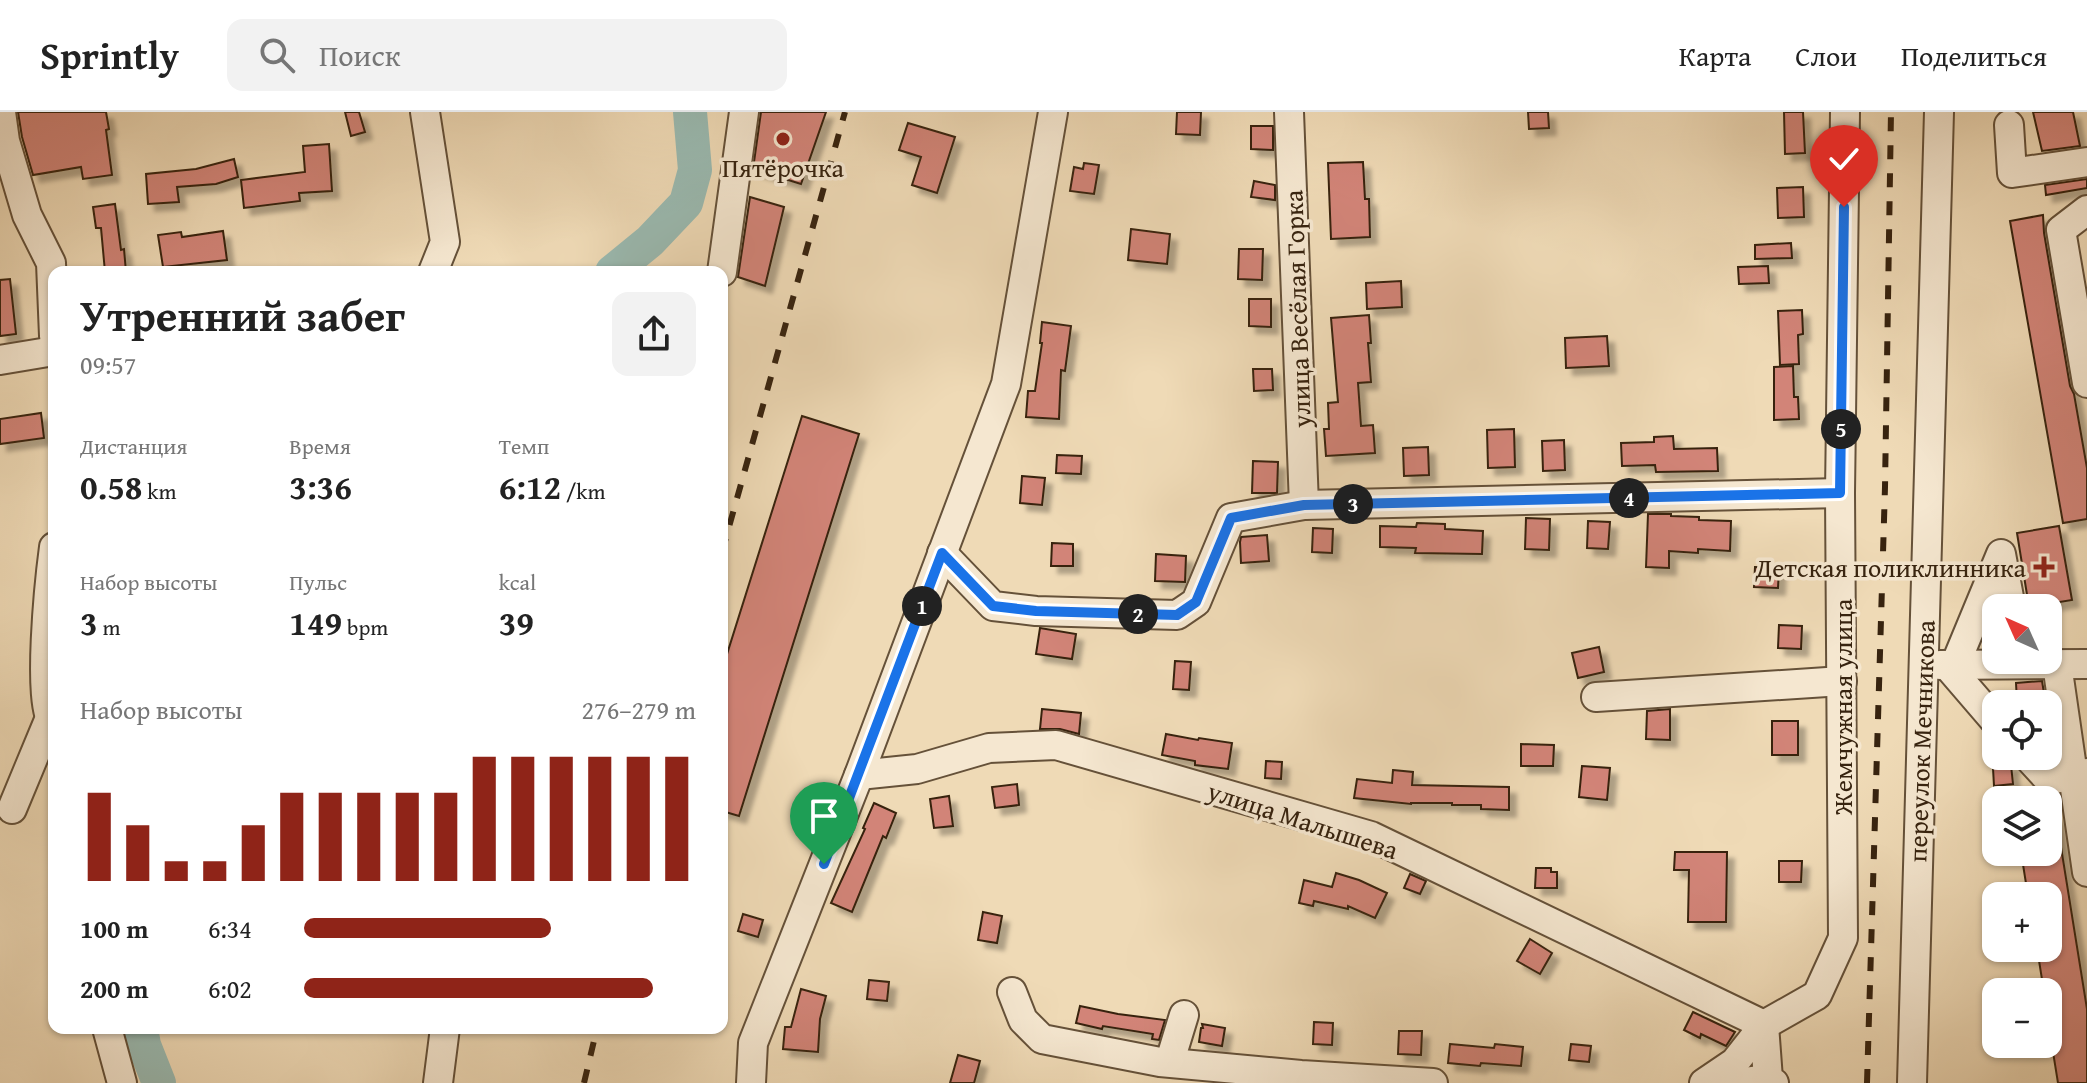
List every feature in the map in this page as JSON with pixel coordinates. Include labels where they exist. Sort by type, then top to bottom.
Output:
[{"type":"street","points":[[1,112],[5,141],[27,215],[51,266]]},
{"type":"street","points":[[425,112],[445,242],[435,266]]},
{"type":"street","points":[[723,266],[744,112]]},
{"type":"street","points":[[751,1083],[753,1043],[859,775],[1006,384],[1053,112]]},
{"type":"street","name":"улица Весёлая Горка","points":[[1289,112],[1304,505]]},
{"type":"street","name":"Жемчужная улица","points":[[1764,1025],[1817,995],[1843,938],[1840,493],[1845,112]]},
{"type":"street","name":"переулок Мечникова","points":[[1912,1083],[1942,665],[1939,112]]},
{"type":"street","points":[[2009,125],[2012,173],[2087,162]]},
{"type":"street","points":[[2087,210],[2061,230],[2087,383]]},
{"type":"street","points":[[0,360],[48,352]]},
{"type":"street","points":[[942,553],[993,606],[1036,611],[1177,615],[1196,602],[1231,518],[1304,505],[1840,493]]},
{"type":"street","points":[[1942,665],[2001,554],[2008,594]]},
{"type":"street","points":[[48,603],[48,700]]},
{"type":"street","points":[[1942,665],[1982,664]]},
{"type":"street","points":[[2062,664],[2087,664]]},
{"type":"street","points":[[1942,665],[1982,707]]},
{"type":"street","points":[[2059,674],[2080,774],[2087,872]]},
{"type":"street","points":[[1596,697],[1842,681]]},
{"type":"street","points":[[12,809],[48,732]]},
{"type":"street","name":"улица Малышева","points":[[859,775],[917,769],[989,748],[1056,745],[1371,836],[1764,1025]]},
{"type":"street","points":[[2040,770],[2049,780],[2080,774]]},
{"type":"street","points":[[1012,992],[1023,1020],[1042,1039],[1160,1062],[1433,1083]]},
{"type":"street","points":[[1170,1061],[1184,1015]]},
{"type":"street","points":[[1738,1083],[1771,1081],[1764,1025]]},
{"type":"street","points":[[1704,1083],[1735,1062],[1764,1025]]},
{"type":"street","points":[[109,1034],[122,1083]]},
{"type":"street","points":[[438,1083],[444,1034]]},
{"type":"building","points":[[18,112],[106,112],[112,175],[83,179],[81,167],[33,175]]},
{"type":"building","points":[[345,112],[359,112],[365,132],[351,136]]},
{"type":"building","name":"Пятёрочка","points":[[761,112],[826,112],[801,184],[753,169]]},
{"type":"building","points":[[1177,112],[1201,112],[1200,135],[1176,134]]},
{"type":"building","points":[[1528,112],[1548,112],[1549,128],[1529,129]]},
{"type":"building","points":[[1784,112],[1803,112],[1805,153],[1785,154]]},
{"type":"building","points":[[2033,112],[2073,112],[2080,146],[2042,151]]},
{"type":"building","points":[[908,123],[955,137],[937,193],[912,185],[921,157],[899,150]]},
{"type":"building","points":[[1251,126],[1273,126],[1273,150],[1251,149]]},
{"type":"building","points":[[329,144],[332,191],[299,193],[300,201],[244,208],[241,180],[305,172],[303,146]]},
{"type":"building","points":[[234,159],[238,177],[216,184],[177,187],[179,202],[148,204],[146,174],[196,169]]},
{"type":"building","points":[[1363,162],[1365,199],[1369,199],[1370,237],[1331,239],[1328,163]]},
{"type":"building","points":[[1084,163],[1099,165],[1094,194],[1070,191],[1074,167],[1083,169]]},
{"type":"building","points":[[2087,179],[2087,188],[2046,195],[2045,185]]},
{"type":"building","points":[[1254,181],[1275,185],[1275,200],[1251,197]]},
{"type":"building","points":[[1803,187],[1804,217],[1778,218],[1777,188]]},
{"type":"building","points":[[750,197],[784,207],[765,286],[738,277]]},
{"type":"building","points":[[115,204],[125,266],[104,266],[101,228],[96,228],[93,207]]},
{"type":"building","points":[[2043,215],[2070,386],[2087,468],[2087,519],[2063,523],[2010,221]]},
{"type":"building","points":[[1131,229],[1170,234],[1167,264],[1128,260]]},
{"type":"building","points":[[223,231],[227,260],[163,266],[158,235],[181,232],[182,237]]},
{"type":"building","points":[[1791,243],[1792,258],[1755,259],[1755,245]]},
{"type":"building","points":[[1239,249],[1263,249],[1262,280],[1238,279]]},
{"type":"building","points":[[1768,266],[1769,283],[1739,284],[1738,267]]},
{"type":"building","points":[[10,279],[16,334],[0,336],[0,280]]},
{"type":"building","points":[[1401,281],[1402,307],[1367,309],[1366,283]]},
{"type":"building","points":[[1249,299],[1271,299],[1271,327],[1249,326]]},
{"type":"building","points":[[1802,310],[1803,334],[1798,335],[1799,364],[1780,365],[1778,311]]},
{"type":"building","points":[[1369,315],[1371,382],[1358,383],[1361,426],[1373,425],[1375,453],[1326,456],[1324,429],[1329,429],[1328,403],[1338,402],[1331,318]]},
{"type":"building","points":[[1042,322],[1071,326],[1065,371],[1061,370],[1059,419],[1026,417],[1028,391],[1035,391]]},
{"type":"building","points":[[1607,336],[1609,366],[1566,368],[1565,338]]},
{"type":"building","points":[[1793,366],[1794,397],[1798,397],[1799,419],[1774,420],[1774,367]]},
{"type":"building","points":[[1253,369],[1272,369],[1273,390],[1254,391]]},
{"type":"building","points":[[41,413],[44,438],[0,444],[0,419]]},
{"type":"building","points":[[802,416],[859,434],[739,816],[728,813],[728,651]]},
{"type":"building","points":[[1514,429],[1515,467],[1488,468],[1487,430]]},
{"type":"building","points":[[1673,436],[1674,449],[1717,448],[1718,471],[1656,472],[1655,465],[1622,466],[1621,443],[1654,442],[1654,437]]},
{"type":"building","points":[[1564,440],[1565,470],[1543,471],[1542,441]]},
{"type":"building","points":[[1428,447],[1429,475],[1404,476],[1403,448]]},
{"type":"building","points":[[1057,455],[1082,456],[1081,474],[1056,473]]},
{"type":"building","points":[[1253,461],[1278,462],[1277,493],[1252,493]]},
{"type":"building","points":[[1022,476],[1045,478],[1042,505],[1020,503]]},
{"type":"building","points":[[1648,514],[1731,521],[1730,551],[1669,551],[1669,568],[1646,567]]},
{"type":"building","points":[[1526,518],[1550,519],[1549,550],[1525,549]]},
{"type":"building","points":[[1588,521],[1610,522],[1608,549],[1587,548]]},
{"type":"building","points":[[1417,523],[1445,524],[1445,529],[1483,531],[1482,554],[1415,553],[1416,548],[1380,547],[1380,526],[1416,527]]},
{"type":"building","name":"Детская поликлинника","points":[[2059,526],[2072,600],[2062,602],[2062,594],[2027,594],[2017,533]]},
{"type":"building","points":[[1313,528],[1333,529],[1332,553],[1312,552]]},
{"type":"building","points":[[1267,535],[1269,561],[1241,563],[1241,537]]},
{"type":"building","points":[[1052,543],[1073,544],[1073,566],[1051,566]]},
{"type":"building","points":[[1156,554],[1186,556],[1185,582],[1155,581]]},
{"type":"building","points":[[1755,567],[1779,568],[1778,588],[1754,587]]},
{"type":"building","points":[[1779,625],[1802,626],[1801,649],[1778,648]]},
{"type":"building","points":[[1040,628],[1076,634],[1072,659],[1036,654]]},
{"type":"building","points":[[1599,647],[1604,672],[1578,678],[1572,653]]},
{"type":"building","points":[[1175,661],[1191,662],[1189,690],[1173,689]]},
{"type":"building","points":[[2042,681],[2044,690],[2016,690],[2016,683]]},
{"type":"building","points":[[1042,709],[1081,713],[1079,734],[1060,729],[1040,729]]},
{"type":"building","points":[[1670,709],[1670,740],[1646,739],[1647,711]]},
{"type":"building","points":[[1772,721],[1798,721],[1798,755],[1772,755]]},
{"type":"building","points":[[1166,734],[1232,743],[1228,769],[1195,765],[1195,761],[1162,755]]},
{"type":"building","points":[[1521,744],[1554,745],[1553,766],[1521,766]]},
{"type":"building","points":[[1266,761],[1282,762],[1281,779],[1265,778]]},
{"type":"building","points":[[1582,766],[1610,768],[1607,800],[1579,797]]},
{"type":"building","points":[[1393,770],[1413,772],[1412,785],[1509,787],[1509,810],[1481,809],[1481,805],[1411,804],[1354,798],[1357,779],[1392,783]]},
{"type":"building","points":[[1993,770],[2012,770],[2013,784],[1994,786]]},
{"type":"building","points":[[1017,784],[1019,805],[995,808],[992,787]]},
{"type":"building","points":[[949,796],[953,826],[934,828],[930,799]]},
{"type":"building","points":[[874,803],[896,813],[886,838],[883,836],[852,912],[831,903]]},
{"type":"building","points":[[1675,852],[1727,852],[1726,922],[1688,922],[1689,870],[1674,870]]},
{"type":"building","points":[[2062,853],[2087,1009],[2087,1083],[2058,1083],[2054,1058],[2062,1058],[2062,978],[2042,978],[2039,962],[2062,962],[2062,882],[2026,882],[2023,866],[2062,866]]},
{"type":"building","points":[[1779,861],[1802,861],[1801,882],[1779,882]]},
{"type":"building","points":[[1536,868],[1551,868],[1551,872],[1557,872],[1557,888],[1535,888]]},
{"type":"building","points":[[1336,873],[1387,893],[1375,918],[1348,906],[1348,909],[1314,901],[1313,906],[1299,903],[1304,880],[1332,887]]},
{"type":"building","points":[[1410,874],[1426,881],[1420,894],[1404,888]]},
{"type":"building","points":[[983,912],[1002,916],[997,943],[978,940]]},
{"type":"building","points":[[743,914],[763,920],[758,937],[738,931]]},
{"type":"building","points":[[1530,939],[1552,953],[1540,974],[1517,961]]},
{"type":"building","points":[[869,980],[889,982],[887,1001],[867,999]]},
{"type":"building","points":[[801,989],[826,996],[820,1019],[818,1052],[783,1049],[785,1027],[791,1027]]},
{"type":"building","points":[[1080,1006],[1165,1020],[1159,1040],[1152,1039],[1153,1034],[1076,1023]]},
{"type":"building","points":[[1693,1012],[1735,1032],[1726,1046],[1684,1030]]},
{"type":"building","points":[[1314,1022],[1333,1023],[1332,1045],[1313,1044]]},
{"type":"building","points":[[1202,1024],[1225,1028],[1222,1046],[1199,1042]]},
{"type":"building","points":[[1399,1031],[1422,1031],[1421,1055],[1398,1054]]},
{"type":"building","points":[[1450,1044],[1523,1047],[1521,1066],[1448,1063]]},
{"type":"building","points":[[1571,1044],[1591,1046],[1589,1062],[1569,1060]]},
{"type":"building","points":[[958,1055],[980,1061],[974,1083],[950,1083]]},
{"type":"waterway","points":[[619,266],[650,241],[686,203],[695,170],[690,112]]},
{"type":"waterway","points":[[142,1034],[159,1083]]},
{"type":"railway","points":[[728,531],[845,112]]},
{"type":"railway","points":[[1867,1083],[1885,487],[1891,112]]},
{"type":"railway","points":[[584,1083],[596,1034]]},
{"type":"place","name":"Пятёрочка","points":[[783,139]]},
{"type":"place","name":"Детская поликлинника","points":[[2044,567]]},
{"type":"route","points":[[824,864],[942,553],[993,606],[1036,611],[1177,615],[1196,602],[1231,518],[1304,505],[1840,493],[1844,207]]}]
